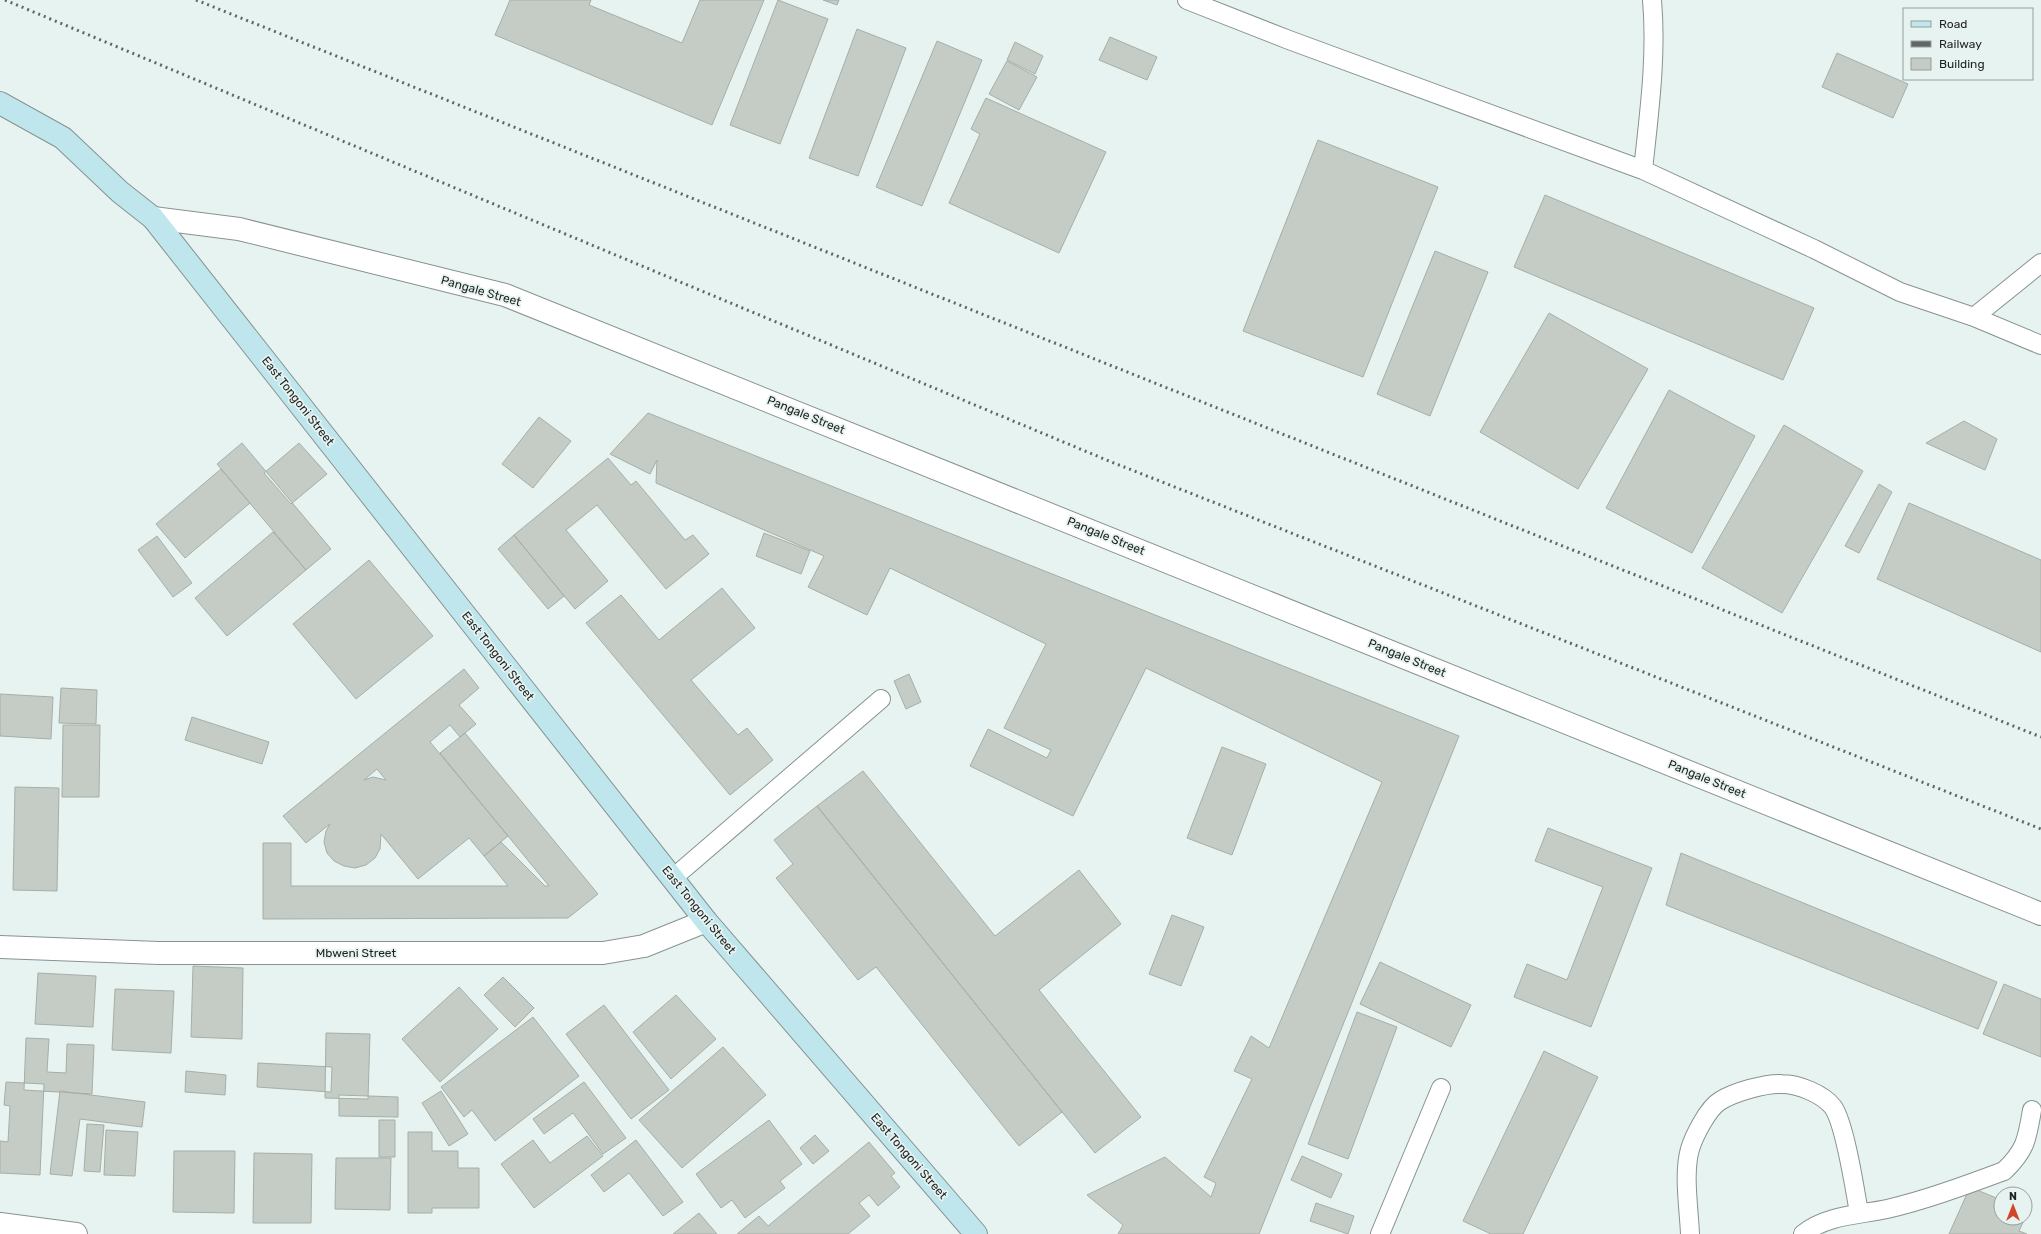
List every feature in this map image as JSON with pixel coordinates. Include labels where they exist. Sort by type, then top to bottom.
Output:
[{"type":"street","name":"East Tongoni Street","points":[[0,103],[63,138],[120,192],[153,218],[706,921],[976,1234]]},
{"type":"street","name":"Pangale Street","points":[[153,218],[239,230],[505,295],[2041,914]]},
{"type":"street","name":"Mbweni Street","points":[[0,947],[159,953],[603,953],[644,946],[706,921]]},
{"type":"street","points":[[0,1224],[76,1234]]},
{"type":"lane","points":[[1187,0],[1289,40],[1643,170],[1814,249],[1900,292],[1974,317],[2041,345]]},
{"type":"lane","points":[[1643,170],[1651,97],[1654,17],[1652,0]]},
{"type":"lane","points":[[1974,317],[2041,263]]},
{"type":"lane","points":[[673,878],[882,699]]},
{"type":"lane","points":[[1690,1234],[1687,1175],[1690,1150],[1699,1126],[1720,1101],[1752,1088],[1782,1084],[1808,1090],[1826,1100],[1833,1108],[1843,1134],[1859,1213]]},
{"type":"lane","points":[[1380,1234],[1442,1088]]},
{"type":"lane","points":[[1803,1234],[1816,1224],[1859,1213],[1887,1209],[1971,1183],[2004,1171],[2017,1158],[2026,1143],[2032,1110]]},
{"type":"building","points":[[510,0],[591,0],[589,5],[682,43],[700,0],[764,0],[712,125],[495,35]]},
{"type":"building","points":[[778,0],[828,19],[780,144],[730,125]]},
{"type":"building","points":[[823,0],[839,0],[837,5]]},
{"type":"building","points":[[857,29],[906,48],[858,176],[809,158]]},
{"type":"building","points":[[1110,37],[1157,57],[1147,80],[1099,60]]},
{"type":"building","points":[[937,41],[982,60],[922,206],[876,187]]},
{"type":"building","points":[[1015,42],[1043,56],[1035,74],[1007,60]]},
{"type":"building","points":[[1837,53],[1908,84],[1893,118],[1822,87]]},
{"type":"building","points":[[1007,61],[1037,77],[1019,110],[989,94]]},
{"type":"building","points":[[986,98],[1106,152],[1059,253],[949,203],[980,134],[971,129]]},
{"type":"building","points":[[1318,140],[1438,187],[1363,377],[1243,331]]},
{"type":"building","points":[[1545,195],[1814,308],[1783,380],[1514,267]]},
{"type":"building","points":[[1435,251],[1488,272],[1430,416],[1377,394]]},
{"type":"building","points":[[1549,313],[1648,369],[1578,489],[1480,432]]},
{"type":"building","points":[[1669,390],[1755,436],[1692,553],[1606,508]]},
{"type":"building","points":[[648,413],[1459,736],[1259,1234],[1118,1234],[1123,1225],[1087,1195],[1165,1157],[1211,1197],[1216,1183],[1204,1177],[1252,1079],[1234,1071],[1251,1036],[1269,1048],[1382,782],[1146,668],[1073,816],[970,766],[988,729],[1047,758],[1051,750],[1004,728],[1046,644],[890,568],[867,615],[808,587],[824,556],[656,483],[657,460],[650,474],[610,454]]},
{"type":"building","points":[[539,417],[571,441],[533,488],[502,464]]},
{"type":"building","points":[[1964,421],[1997,439],[1985,470],[1926,443]]},
{"type":"building","points":[[1784,425],[1863,471],[1782,613],[1702,568]]},
{"type":"building","points":[[242,443],[331,549],[306,570],[217,464]]},
{"type":"building","points":[[299,443],[327,474],[291,504],[264,473]]},
{"type":"building","points":[[608,458],[631,485],[636,481],[685,540],[693,535],[709,554],[666,589],[597,505],[566,530],[608,581],[575,609],[514,535]]},
{"type":"building","points":[[221,469],[250,503],[185,558],[156,524]]},
{"type":"building","points":[[1879,484],[1892,492],[1859,553],[1845,546]]},
{"type":"building","points":[[1909,503],[2041,560],[2041,652],[1877,579]]},
{"type":"building","points":[[273,532],[306,570],[227,636],[195,598]]},
{"type":"building","points":[[764,533],[810,551],[801,574],[756,556]]},
{"type":"building","points":[[514,535],[564,596],[548,609],[498,549]]},
{"type":"building","points":[[157,536],[192,583],[173,597],[138,550]]},
{"type":"building","points":[[369,560],[433,636],[356,699],[293,624]]},
{"type":"building","points":[[722,588],[755,628],[691,680],[738,735],[747,728],[773,760],[730,795],[586,623],[621,595],[659,640]]},
{"type":"building","points":[[464,669],[479,688],[459,705],[476,724],[460,737],[450,725],[430,742],[508,836],[484,856],[469,838],[418,879],[381,834],[380,849],[375,858],[366,865],[355,868],[344,866],[334,861],[327,853],[324,842],[326,831],[330,824],[306,843],[283,816]],"holes":[[[377,769],[386,780],[373,777],[364,780]]]},
{"type":"building","points":[[909,674],[921,702],[906,709],[894,681]]},
{"type":"building","points":[[61,688],[97,690],[96,724],[59,723]]},
{"type":"building","points":[[0,694],[53,697],[51,739],[0,736]]},
{"type":"building","points":[[192,717],[269,742],[262,764],[185,740]]},
{"type":"building","points":[[63,725],[100,725],[99,797],[62,797]]},
{"type":"building","points":[[465,733],[598,894],[568,918],[263,919],[263,843],[291,843],[291,886],[508,886],[484,856],[501,842],[545,886],[549,886],[440,753]]},
{"type":"building","points":[[1222,747],[1266,764],[1232,855],[1187,838]]},
{"type":"building","points":[[863,771],[995,936],[1079,870],[1121,924],[1039,990],[1141,1117],[1095,1153],[817,806]]},
{"type":"building","points":[[15,787],[59,788],[57,891],[13,890]]},
{"type":"building","points":[[817,806],[1062,1112],[1019,1146],[876,967],[858,980],[776,878],[793,864],[774,840]]},
{"type":"building","points":[[1548,828],[1652,868],[1591,1027],[1514,997],[1527,964],[1567,980],[1603,887],[1535,861]]},
{"type":"building","points":[[1681,853],[1997,982],[1978,1029],[1666,905]]},
{"type":"building","points":[[1172,915],[1204,927],[1181,986],[1149,974]]},
{"type":"building","points":[[1380,962],[1471,1005],[1451,1047],[1360,1004]]},
{"type":"building","points":[[193,966],[243,968],[242,1039],[191,1037]]},
{"type":"building","points":[[38,973],[96,976],[93,1027],[35,1024]]},
{"type":"building","points":[[503,977],[534,1008],[515,1027],[484,995]]},
{"type":"building","points":[[2004,984],[2041,999],[2041,1057],[1983,1034]]},
{"type":"building","points":[[459,987],[498,1029],[440,1082],[402,1039]]},
{"type":"building","points":[[115,989],[174,991],[171,1053],[112,1050]]},
{"type":"building","points":[[676,995],[716,1039],[671,1079],[633,1032]]},
{"type":"building","points":[[604,1005],[669,1090],[631,1119],[566,1034]]},
{"type":"building","points":[[1357,1012],[1397,1027],[1348,1159],[1308,1144]]},
{"type":"building","points":[[533,1017],[579,1076],[495,1141],[472,1110],[464,1117],[441,1087]]},
{"type":"building","points":[[326,1033],[370,1034],[368,1099],[325,1098]]},
{"type":"building","points":[[26,1038],[49,1039],[47,1072],[66,1073],[67,1044],[94,1045],[92,1094],[24,1090]]},
{"type":"building","points":[[723,1047],[766,1095],[682,1168],[639,1120]]},
{"type":"building","points":[[1544,1051],[1598,1077],[1523,1234],[1491,1234],[1463,1221]]},
{"type":"building","points":[[258,1063],[332,1067],[331,1092],[257,1087]]},
{"type":"building","points":[[186,1071],[226,1075],[225,1095],[185,1092]]},
{"type":"building","points":[[6,1082],[44,1084],[40,1175],[0,1173],[0,1141],[8,1142],[10,1106],[4,1105]]},
{"type":"building","points":[[584,1082],[626,1138],[603,1154],[573,1113],[544,1134],[533,1119]]},
{"type":"building","points":[[60,1091],[145,1102],[142,1127],[80,1119],[72,1176],[50,1174]]},
{"type":"building","points":[[441,1091],[468,1134],[449,1146],[422,1103]]},
{"type":"building","points":[[339,1095],[398,1097],[398,1117],[339,1116]]},
{"type":"building","points":[[379,1120],[395,1120],[395,1157],[379,1157]]},
{"type":"building","points":[[769,1120],[802,1164],[780,1181],[785,1188],[745,1218],[732,1200],[721,1208],[696,1174]]},
{"type":"building","points":[[87,1124],[104,1125],[100,1172],[84,1171]]},
{"type":"building","points":[[106,1130],[138,1132],[135,1176],[104,1175]]},
{"type":"building","points":[[408,1132],[432,1132],[432,1151],[458,1151],[458,1168],[479,1168],[479,1208],[432,1208],[432,1213],[408,1213]]},
{"type":"building","points":[[815,1135],[829,1151],[813,1164],[800,1148]]},
{"type":"building","points":[[587,1136],[603,1156],[534,1208],[501,1164],[533,1140],[550,1163]]},
{"type":"building","points":[[636,1140],[683,1202],[663,1216],[629,1173],[604,1192],[591,1175]]},
{"type":"building","points":[[869,1142],[895,1173],[891,1176],[900,1187],[878,1206],[869,1195],[859,1203],[870,1216],[848,1234],[737,1234],[759,1216],[768,1226]]},
{"type":"building","points":[[174,1151],[235,1151],[234,1213],[173,1212]]},
{"type":"building","points":[[254,1153],[312,1154],[311,1223],[253,1223]]},
{"type":"building","points":[[1302,1156],[1342,1174],[1331,1198],[1291,1180]]},
{"type":"building","points":[[336,1158],[391,1158],[390,1210],[335,1209]]},
{"type":"building","points":[[1970,1187],[1993,1197],[1993,1226],[2021,1226],[2019,1231],[2027,1234],[1949,1234]]},
{"type":"building","points":[[1316,1203],[1354,1216],[1348,1234],[1310,1221]]},
{"type":"building","points":[[699,1213],[717,1234],[673,1234]]},
{"type":"railway","points":[[5,0],[1109,461],[2041,829]]},
{"type":"railway","points":[[196,0],[2041,737]]}]
